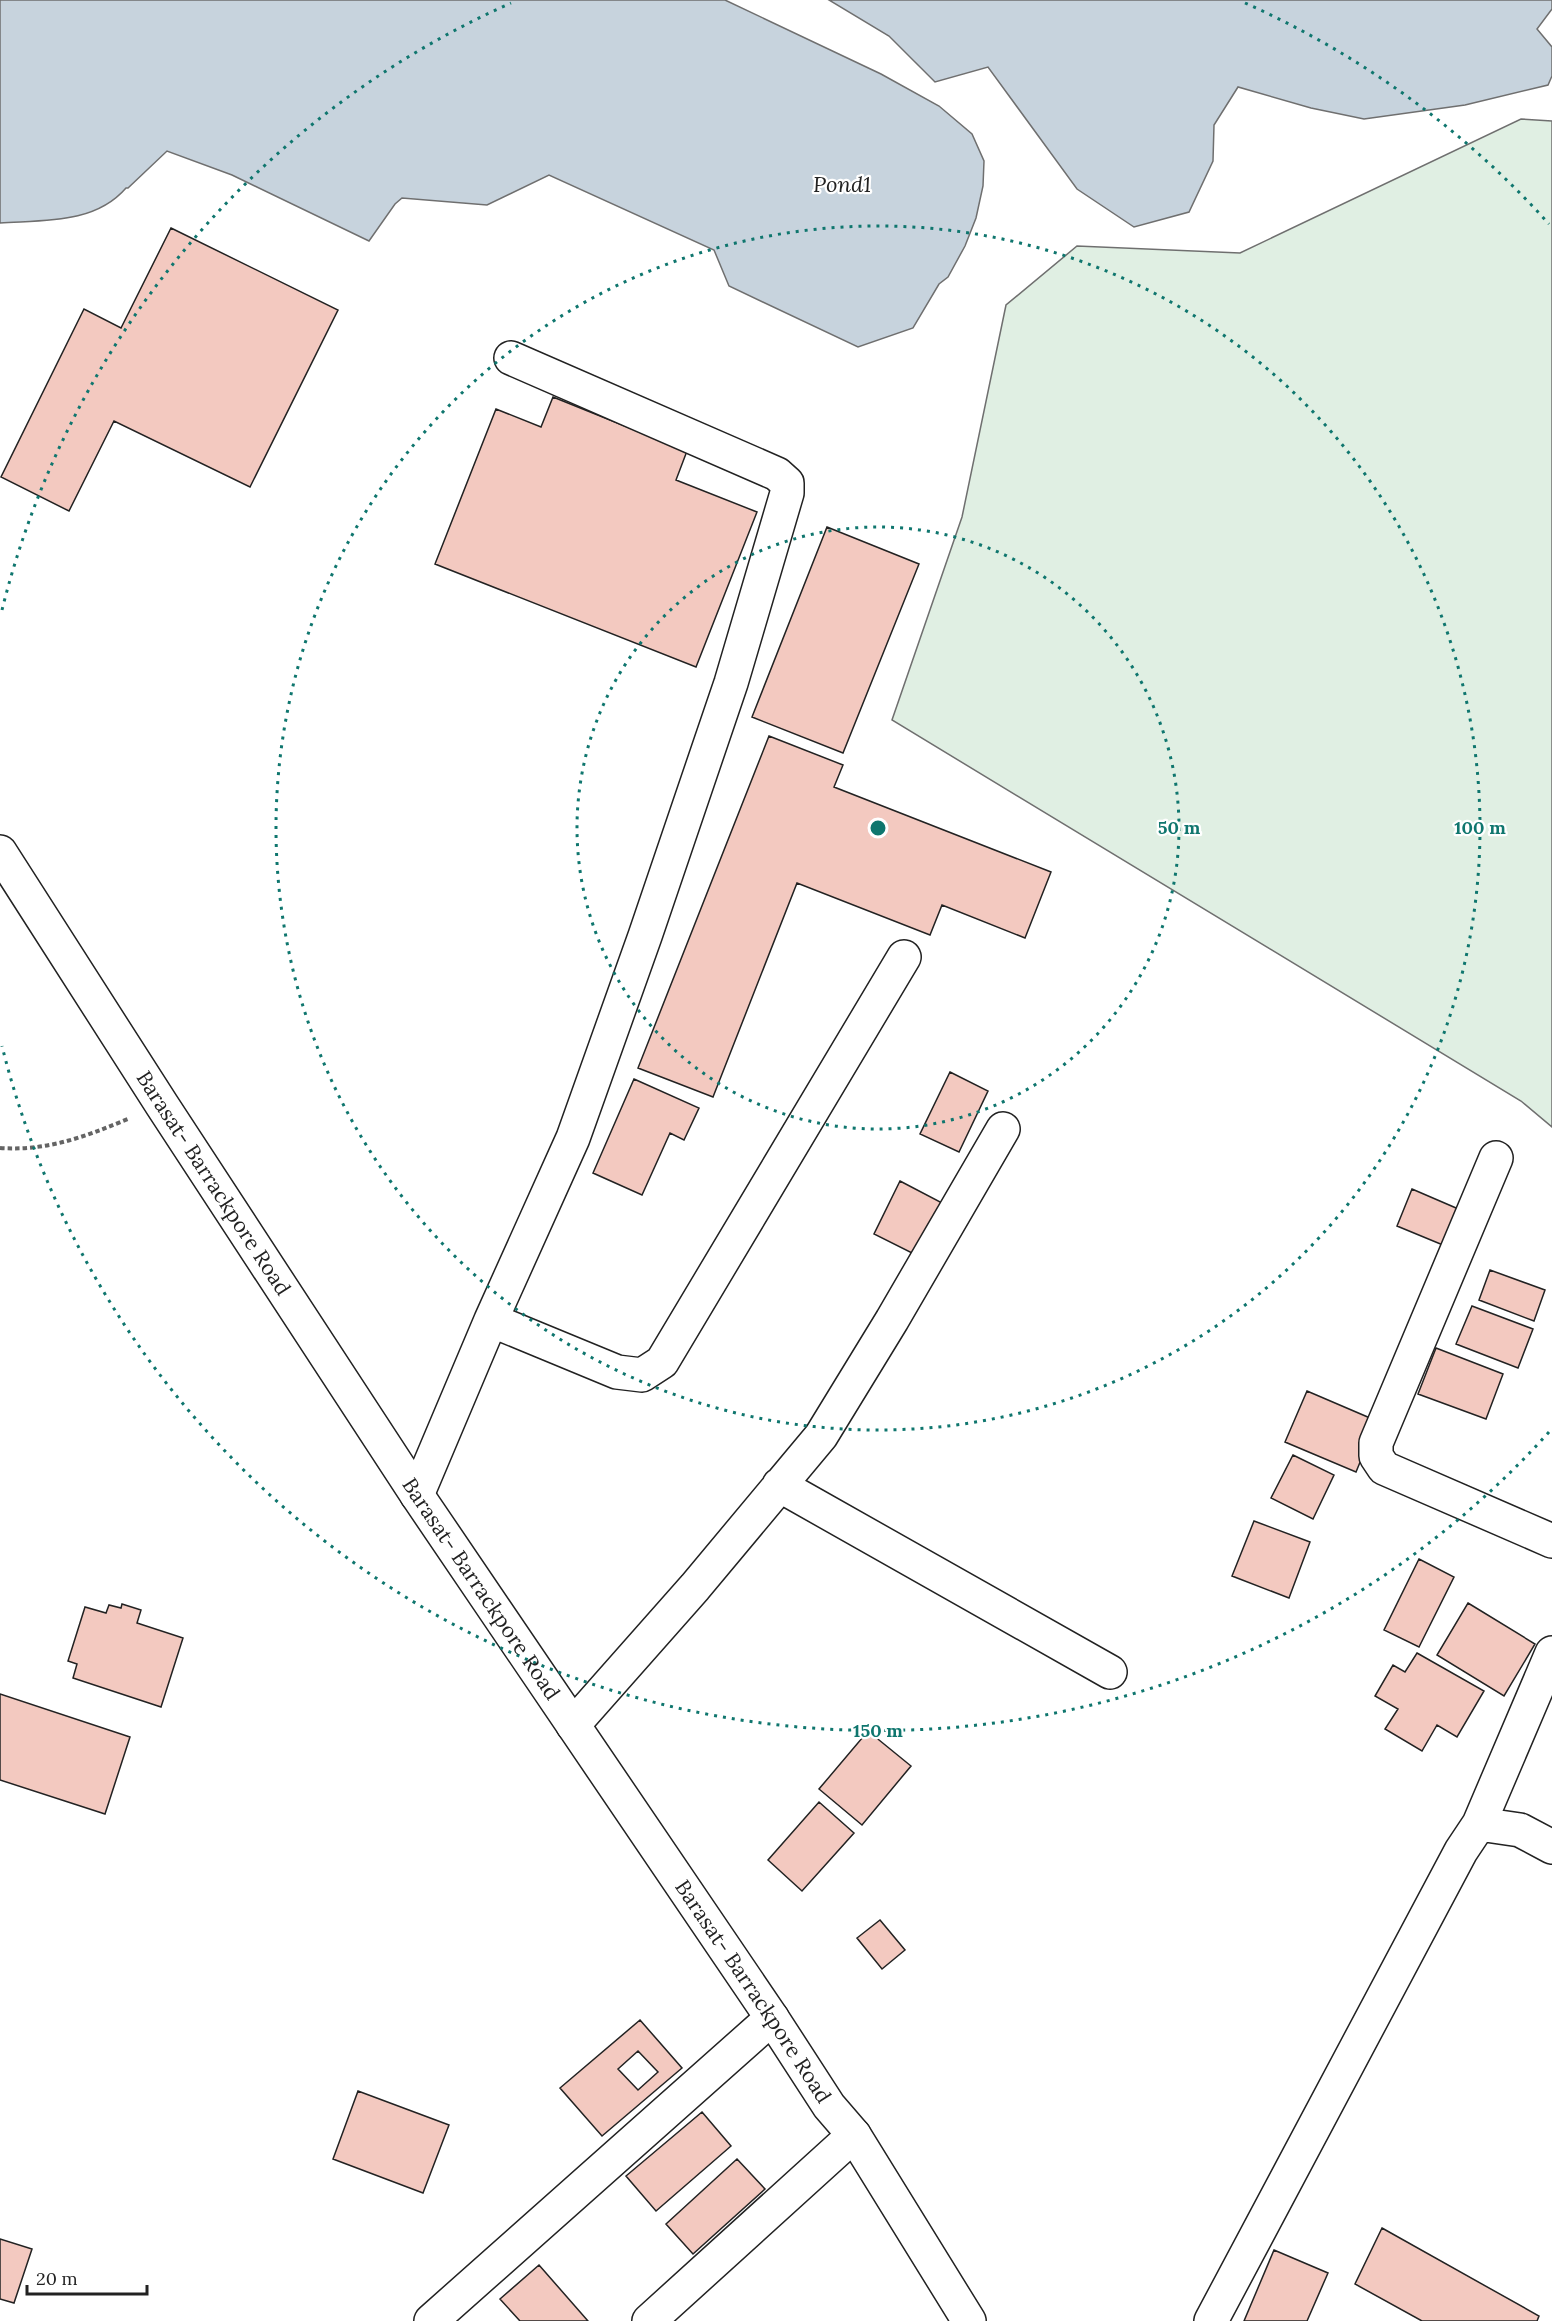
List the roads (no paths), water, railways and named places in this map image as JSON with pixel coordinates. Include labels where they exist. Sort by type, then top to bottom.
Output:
[{"type":"street","points":[[417,1495],[491,1320],[573,1138],[638,958],[731,683],[788,488],[783,478],[777,474],[512,358]]},
{"type":"street","name":"Barasat- Barrackpore Road","points":[[0,852],[417,1495],[772,2018],[829,2106],[854,2136],[969,2321]]},
{"type":"street","points":[[491,1320],[617,1372],[642,1375],[662,1362],[904,957]]},
{"type":"street","points":[[573,1725],[695,1587],[821,1436],[892,1320],[1003,1129]]},
{"type":"street","points":[[1496,1158],[1376,1443],[1376,1456],[1384,1468],[1552,1541]]},
{"type":"street","points":[[779,1485],[1110,1672]]},
{"type":"street","points":[[1211,2321],[1445,1882],[1479,1824],[1552,1653]]},
{"type":"street","points":[[1479,1824],[1520,1830],[1552,1847]]},
{"type":"street","points":[[431,2321],[772,2018]]},
{"type":"street","points":[[650,2321],[854,2136]]},
{"type":"water","name":"Pond1","points":[[0,0],[725,0],[881,74],[939,106],[972,134],[984,161],[983,186],[976,218],[965,246],[948,277],[939,284],[913,328],[858,347],[729,286],[714,250],[549,175],[487,205],[402,198],[395,204],[369,241],[232,175],[167,151],[128,188],[99,208],[68,218],[0,223]]},
{"type":"water","points":[[829,0],[1552,0],[1552,9],[1537,29],[1552,47],[1552,76],[1548,85],[1465,105],[1364,119],[1311,108],[1238,87],[1214,125],[1213,161],[1189,212],[1134,227],[1077,189],[988,67],[935,82],[889,36]]}]
